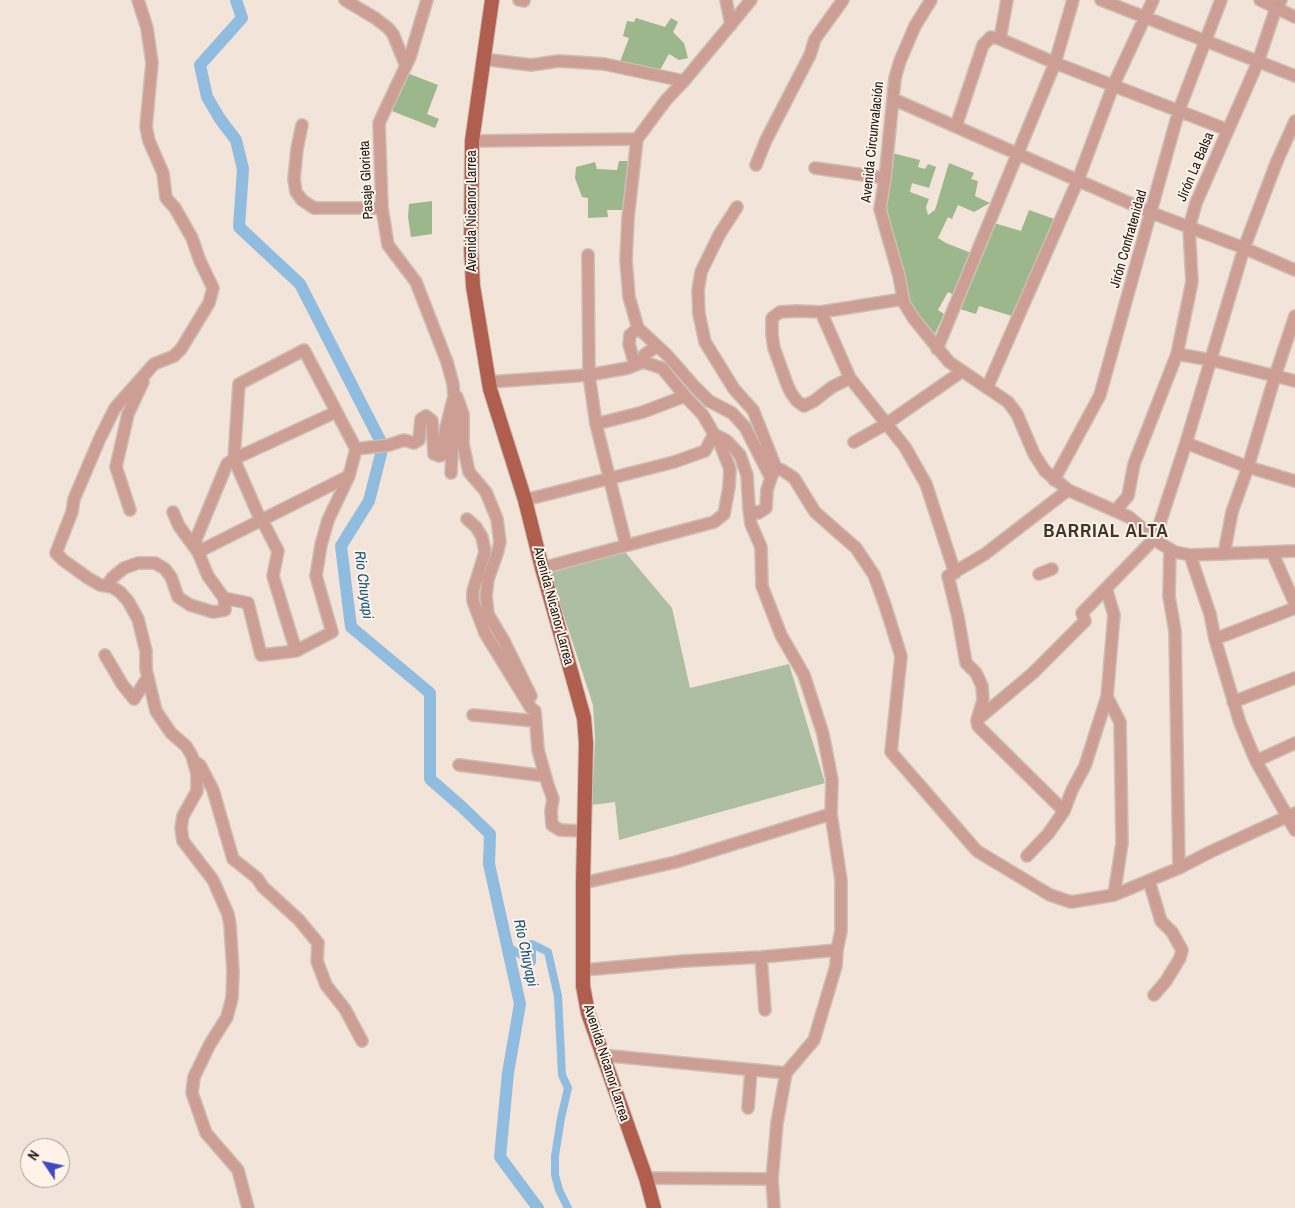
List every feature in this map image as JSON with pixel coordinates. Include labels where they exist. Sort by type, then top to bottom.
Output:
[{"type":"main road","name":"Avenida Nicanor Larrea","points":[[492,0],[472,141],[471,248],[473,286],[489,382],[525,500],[584,718],[586,743],[583,986],[588,1013],[601,1055],[646,1178],[654,1208]]},
{"type":"street","points":[[138,0],[148,28],[152,63],[146,127],[163,173],[166,198],[175,208],[192,238],[200,261],[213,288],[204,313],[181,349],[174,356],[154,364],[115,408],[74,499],[72,512],[56,553],[88,578],[100,585],[112,587],[128,600],[138,619],[146,651],[146,668],[158,716],[171,733],[186,746],[194,761],[197,774],[197,791],[183,816],[181,828],[183,841],[213,880],[228,914],[233,972],[232,998],[227,1017],[210,1044],[194,1077],[192,1093],[206,1133],[238,1170],[248,1208]]},
{"type":"street","points":[[345,0],[388,28],[393,34],[406,66]]},
{"type":"street","name":"Pasaje Glorieta","points":[[427,0],[410,56],[379,123],[382,208],[388,245],[416,282],[432,320],[451,377],[454,396]]},
{"type":"street","points":[[519,0],[524,0]]},
{"type":"street","points":[[726,0],[731,25]]},
{"type":"street","points":[[751,0],[666,100],[637,139],[628,218],[626,260],[629,297],[638,328],[709,401],[732,413],[745,426],[774,473]]},
{"type":"street","points":[[756,165],[766,140],[810,55],[815,39],[843,0]]},
{"type":"street","name":"Avenida Circunvalación","points":[[931,0],[922,13],[900,61],[895,78],[880,209],[899,276],[902,300],[914,319],[949,362],[961,372],[1008,402],[1017,414],[1034,454],[1045,471],[1068,490],[1129,517],[1161,544],[1190,555],[1295,551]]},
{"type":"street","points":[[1000,39],[1007,0]]},
{"type":"street","points":[[937,349],[1055,63],[1074,0]]},
{"type":"street","points":[[1101,0],[1295,76]]},
{"type":"street","points":[[987,388],[1078,180],[1113,86],[1146,17],[1152,0]]},
{"type":"street","name":"Jirón Confratenidad","points":[[1054,480],[1100,395],[1179,110],[1221,0]]},
{"type":"street","points":[[1260,0],[1278,4],[1295,17]]},
{"type":"street","name":"Jirón La Balsa","points":[[1115,511],[1128,496],[1134,464],[1177,354],[1192,282],[1189,228],[1196,204],[1258,62],[1278,4]]},
{"type":"street","points":[[956,126],[982,46],[990,37],[1000,39],[1055,63],[1228,130]]},
{"type":"street","points":[[483,59],[531,66],[558,61],[604,64],[684,81]]},
{"type":"street","points":[[893,98],[1152,213],[1244,248],[1295,270]]},
{"type":"street","points":[[977,720],[1033,673],[1084,621],[1082,613],[1155,538],[1186,443],[1244,248],[1273,169],[1295,121]]},
{"type":"street","points":[[302,125],[295,161],[294,179],[296,192],[302,200],[314,208],[382,208]]},
{"type":"street","points":[[472,141],[637,139]]},
{"type":"street","points":[[815,168],[885,178]]},
{"type":"street","points":[[737,207],[720,235],[702,272],[698,291],[699,314],[705,342],[734,389],[753,410],[774,473],[767,490],[766,508],[758,513],[749,509]]},
{"type":"street","points":[[588,255],[589,375],[596,424],[626,545]]},
{"type":"street","points":[[850,378],[832,387],[804,406],[797,401],[787,384],[774,348],[772,318],[780,312],[821,312],[902,300]]},
{"type":"street","points":[[821,312],[850,378],[905,447],[926,484],[955,573]]},
{"type":"street","points":[[1224,554],[1232,512],[1248,468],[1295,316]]},
{"type":"street","points":[[638,328],[630,335],[629,344],[639,364]]},
{"type":"street","points":[[639,364],[644,354],[657,346]]},
{"type":"street","points":[[224,598],[248,603],[261,655],[296,651],[332,632],[316,576],[321,544],[328,520],[349,476],[356,449],[304,350],[239,384],[234,459],[278,551],[273,576],[296,651]]},
{"type":"street","points":[[1177,354],[1211,360],[1295,381]]},
{"type":"street","points":[[489,382],[589,375],[628,368],[639,364],[662,368],[703,415],[720,444],[730,469],[724,514],[714,522],[542,568]]},
{"type":"street","points":[[130,510],[116,467],[128,414],[148,371]]},
{"type":"street","points":[[854,442],[886,424],[961,372]]},
{"type":"street","points":[[356,449],[389,445],[404,440],[414,443],[418,440],[421,419],[426,416],[432,421],[434,454],[439,456],[442,454],[444,432],[454,396]]},
{"type":"street","points":[[451,473],[455,420],[454,396]]},
{"type":"street","points":[[454,396],[457,397],[463,414],[463,444],[469,472],[486,492],[497,519],[500,542],[488,579],[486,596],[488,614],[504,641],[536,706],[538,750],[553,799],[552,825],[560,830],[584,831]]},
{"type":"street","points":[[596,424],[643,412],[685,396]]},
{"type":"street","points":[[107,586],[112,578],[124,568],[138,563],[155,563],[165,569],[171,577],[178,597],[190,605],[213,612],[225,610],[224,598],[208,576],[198,552],[196,539],[226,464],[336,412]]},
{"type":"street","points":[[525,500],[674,462],[705,451],[714,434]]},
{"type":"street","points":[[714,434],[727,441],[740,455],[747,475],[751,524],[761,548],[762,586],[781,635],[804,674],[823,734],[832,780],[831,814],[841,880],[841,931],[836,966],[814,1040],[786,1073],[777,1123],[772,1179],[774,1208]]},
{"type":"street","points":[[1186,443],[1248,468],[1295,482]]},
{"type":"street","points":[[774,473],[782,470],[794,478],[816,512],[856,548],[874,575],[901,656],[891,752],[977,851],[1050,895],[1071,902],[1114,896],[1179,868],[1291,815]]},
{"type":"street","points":[[198,552],[349,476]]},
{"type":"street","points":[[1064,812],[978,726],[977,720],[983,700],[982,686],[976,673],[966,663],[948,576],[986,554],[1068,490]]},
{"type":"street","points":[[173,512],[179,526],[198,552]]},
{"type":"street","points":[[467,519],[476,527],[482,537],[485,552],[473,591],[473,601],[480,624],[535,716]]},
{"type":"street","points":[[1170,549],[1170,596],[1175,631],[1179,868]]},
{"type":"street","points":[[1272,552],[1295,604]]},
{"type":"street","points":[[1190,555],[1210,614],[1215,640],[1240,723],[1256,761],[1291,815],[1295,830]]},
{"type":"street","points":[[1039,574],[1052,569]]},
{"type":"street","points":[[1027,856],[1048,834],[1064,812],[1072,790],[1085,766],[1106,698],[1114,615],[1106,588]]},
{"type":"street","points":[[1215,640],[1295,608]]},
{"type":"street","points":[[105,655],[122,684],[134,699],[148,677]]},
{"type":"street","points":[[1234,702],[1295,678]]},
{"type":"street","points":[[1106,698],[1120,722],[1122,843],[1114,896]]},
{"type":"street","points":[[473,715],[535,716]]},
{"type":"street","points":[[1256,761],[1295,743]]},
{"type":"street","points":[[194,761],[200,765],[213,790],[233,859],[257,878],[263,887],[299,920],[318,943],[317,961],[326,985],[345,1009],[362,1041]]},
{"type":"street","points":[[459,765],[546,776]]},
{"type":"street","points":[[583,882],[676,862],[831,814]]},
{"type":"street","points":[[1149,881],[1161,921],[1172,932],[1182,950],[1180,958],[1166,981],[1154,995]]},
{"type":"street","points":[[584,970],[837,950]]},
{"type":"street","points":[[761,957],[764,1010]]},
{"type":"street","points":[[601,1055],[786,1073]]},
{"type":"street","points":[[748,1108],[751,1070]]},
{"type":"street","points":[[646,1178],[772,1179]]},
{"type":"green space","points":[[636,18],[665,27],[671,18],[678,22],[673,32],[684,43],[688,58],[679,60],[669,54],[660,70],[620,62],[629,38],[623,36],[627,21],[634,22]]},
{"type":"green space","points":[[407,73],[438,85],[427,114],[439,119],[435,128],[392,111]]},
{"type":"green space","points":[[892,153],[920,160],[918,167],[925,169],[928,164],[936,167],[929,188],[912,183],[910,192],[929,199],[926,207],[928,215],[935,210],[949,163],[974,173],[971,179],[978,181],[975,196],[990,203],[974,212],[958,205],[952,219],[948,217],[938,238],[971,253],[954,295],[948,292],[938,310],[944,314],[933,338],[918,320],[910,299],[886,205]]},
{"type":"green space","points":[[633,154],[630,182],[622,210],[607,210],[608,217],[588,218],[588,198],[582,197],[575,178],[576,167],[595,162],[597,169],[617,170],[619,161],[628,161]]},
{"type":"green space","points":[[432,201],[432,234],[411,237],[408,217],[409,204]]},
{"type":"green space","points":[[1029,210],[1057,220],[1012,316],[979,306],[976,314],[960,309],[994,223],[1021,231]]},
{"type":"green space","points":[[625,552],[672,608],[690,688],[789,664],[825,783],[619,840],[615,802],[592,805],[595,737],[593,705],[550,573]]},
{"type":"waterway","name":"Rio Chuyapi","points":[[236,0],[242,18],[200,65],[207,97],[220,119],[236,140],[243,169],[239,227],[300,284],[383,446],[369,501],[341,546],[351,627],[430,693],[430,779],[490,834],[489,864],[520,1004],[508,1073],[500,1157],[538,1208]]},
{"type":"waterway","points":[[507,946],[532,962],[532,944],[548,952],[558,996],[562,1075],[568,1088],[555,1156],[555,1175],[559,1190],[568,1208]]},
{"type":"district","name":"BARRIAL ALTA","points":[[1106,532]]}]
